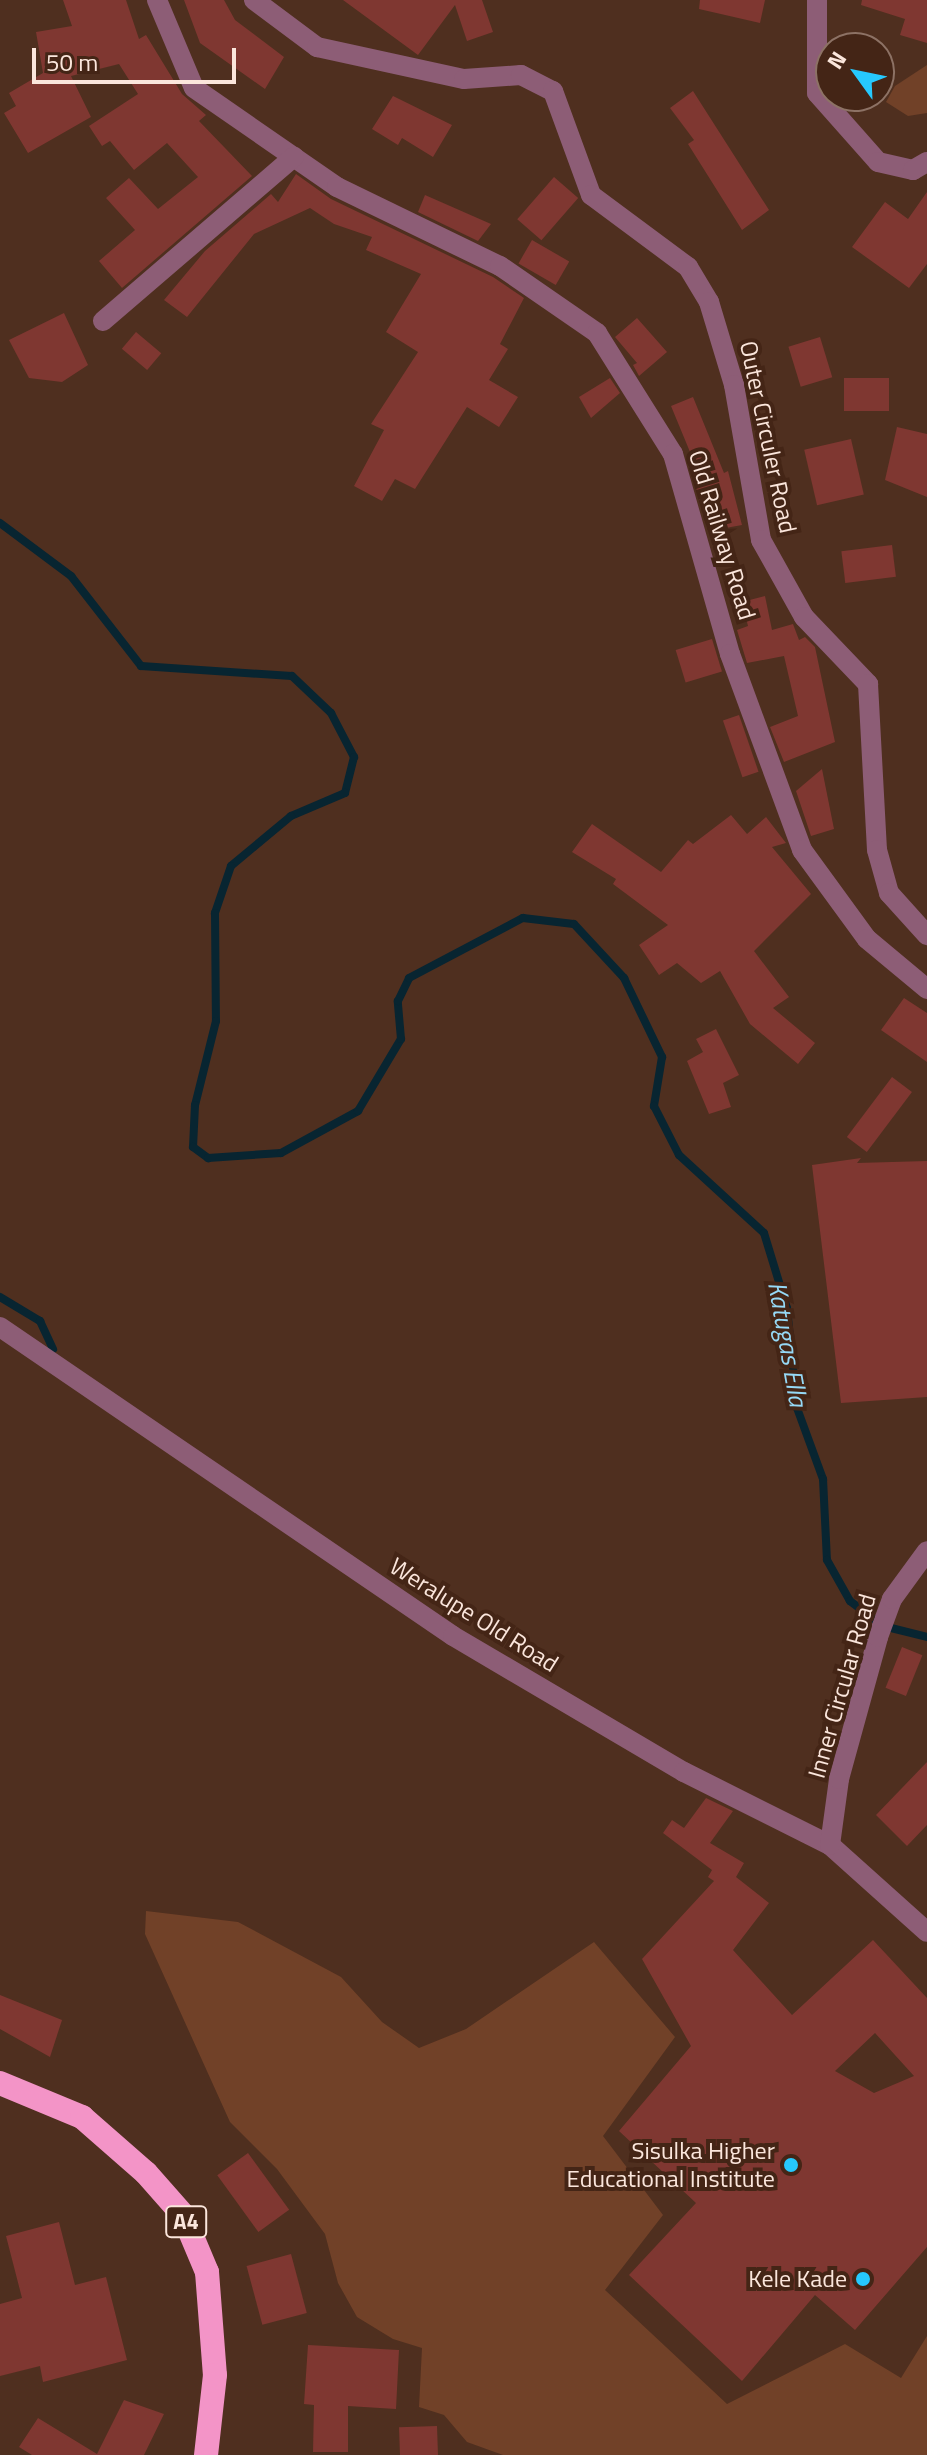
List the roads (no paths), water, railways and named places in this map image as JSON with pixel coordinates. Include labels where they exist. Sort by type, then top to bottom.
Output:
[{"type":"highway","name":"A4","points":[[0,2083],[82,2117],[146,2173],[183,2215],[207,2272],[215,2375],[206,2455]]},
{"type":"street","name":"Old Railway Road","points":[[157,0],[194,88],[337,187],[500,266],[597,333],[673,454],[730,654],[802,850],[867,939],[927,989]]},
{"type":"street","name":"Outer Circuler Road","points":[[254,0],[317,47],[464,79],[521,75],[553,91],[591,195],[688,267],[709,302],[734,385],[761,540],[804,617],[868,684],[877,850],[889,893],[927,935]]},
{"type":"street","points":[[817,0],[817,93],[878,162],[913,170],[927,162]]},
{"type":"street","points":[[103,321],[294,157]]},
{"type":"street","name":"Weralupe Old Road","points":[[0,1327],[453,1636],[684,1772],[830,1845],[927,1932]]},
{"type":"street","name":"Inner Circular Road","points":[[830,1845],[839,1779],[878,1637],[916,1560],[927,1551]]},
{"type":"waterway","name":"Katugas Ella","points":[[0,523],[71,576],[141,666],[292,676],[331,713],[354,757],[345,793],[291,816],[231,866],[215,913],[216,1021],[195,1105],[193,1147],[208,1158],[281,1153],[358,1111],[401,1039],[398,1001],[409,978],[523,918],[574,924],[624,978],[662,1057],[654,1106],[679,1155],[764,1233],[787,1308],[797,1408],[823,1479],[827,1560],[850,1601],[883,1626],[927,1637]]},
{"type":"waterway","points":[[0,1297],[40,1321],[53,1349]]},
{"type":"place","name":"Sisulka Higher Educational Institute","points":[[791,2165]]},
{"type":"place","name":"Kele Kade","points":[[863,2279]]}]
